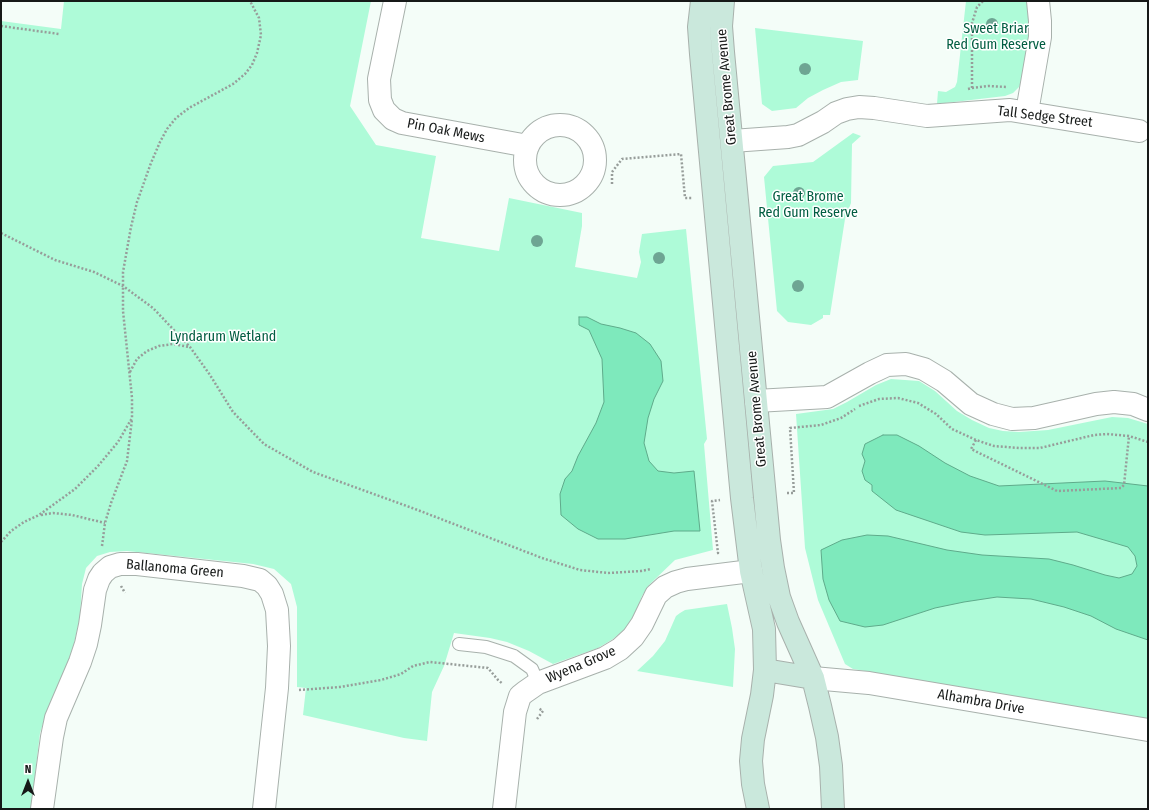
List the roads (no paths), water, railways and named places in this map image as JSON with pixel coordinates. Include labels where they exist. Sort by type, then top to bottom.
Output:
[{"type":"street","name":"Pin Oak Mews","points":[[395,1],[379,79],[380,100],[384,110],[393,119],[402,123],[528,146]]},
{"type":"street","name":"Great Brome Avenue","points":[[702,1],[700,34],[742,498],[751,571],[764,629],[765,670],[762,695],[753,739],[751,761],[753,784],[758,809]]},
{"type":"street","name":"Great Brome Avenue","points":[[723,1],[721,26],[723,52],[773,568],[779,597],[788,622],[813,678],[827,737],[831,766],[832,809]]},
{"type":"street","points":[[1027,112],[1040,36],[1038,1]]},
{"type":"street","name":"Tall Sedge Street","points":[[732,141],[798,135],[823,122],[836,113],[859,107],[927,116],[1000,110],[1027,112],[1144,129]]},
{"type":"street","points":[[709,143],[732,141]]},
{"type":"street","points":[[734,403],[827,397],[887,365],[906,364],[924,369],[944,382],[971,404],[992,414],[1012,419],[1034,418],[1096,404],[1114,402],[1133,404],[1148,410]]},
{"type":"street","name":"Ballanoma Green","points":[[42,809],[52,736],[56,718],[84,650],[90,625],[95,590],[99,579],[110,567],[120,564],[137,564],[243,576],[260,580],[267,586],[272,594],[277,610],[279,646],[277,688],[264,809]]},
{"type":"street","points":[[751,571],[773,568]]},
{"type":"street","name":"Wyena Grove","points":[[504,809],[515,712],[520,696],[538,683],[605,658],[620,649],[633,637],[642,624],[656,595],[665,587],[687,579],[751,571]]},
{"type":"street","points":[[765,670],[813,678]]},
{"type":"street","name":"Alhambra Drive","points":[[813,678],[869,683],[1148,730]]},
{"type":"lane","points":[[459,644],[486,647],[514,656],[532,669],[538,683]]},
{"type":"park label","name":"Sweet Briar Red Gum Reserve","points":[[996,38]]},
{"type":"park label","name":"Great Brome Red Gum Reserve","points":[[808,206]]},
{"type":"park label","name":"Lyndarum Wetland","points":[[223,337]]}]
